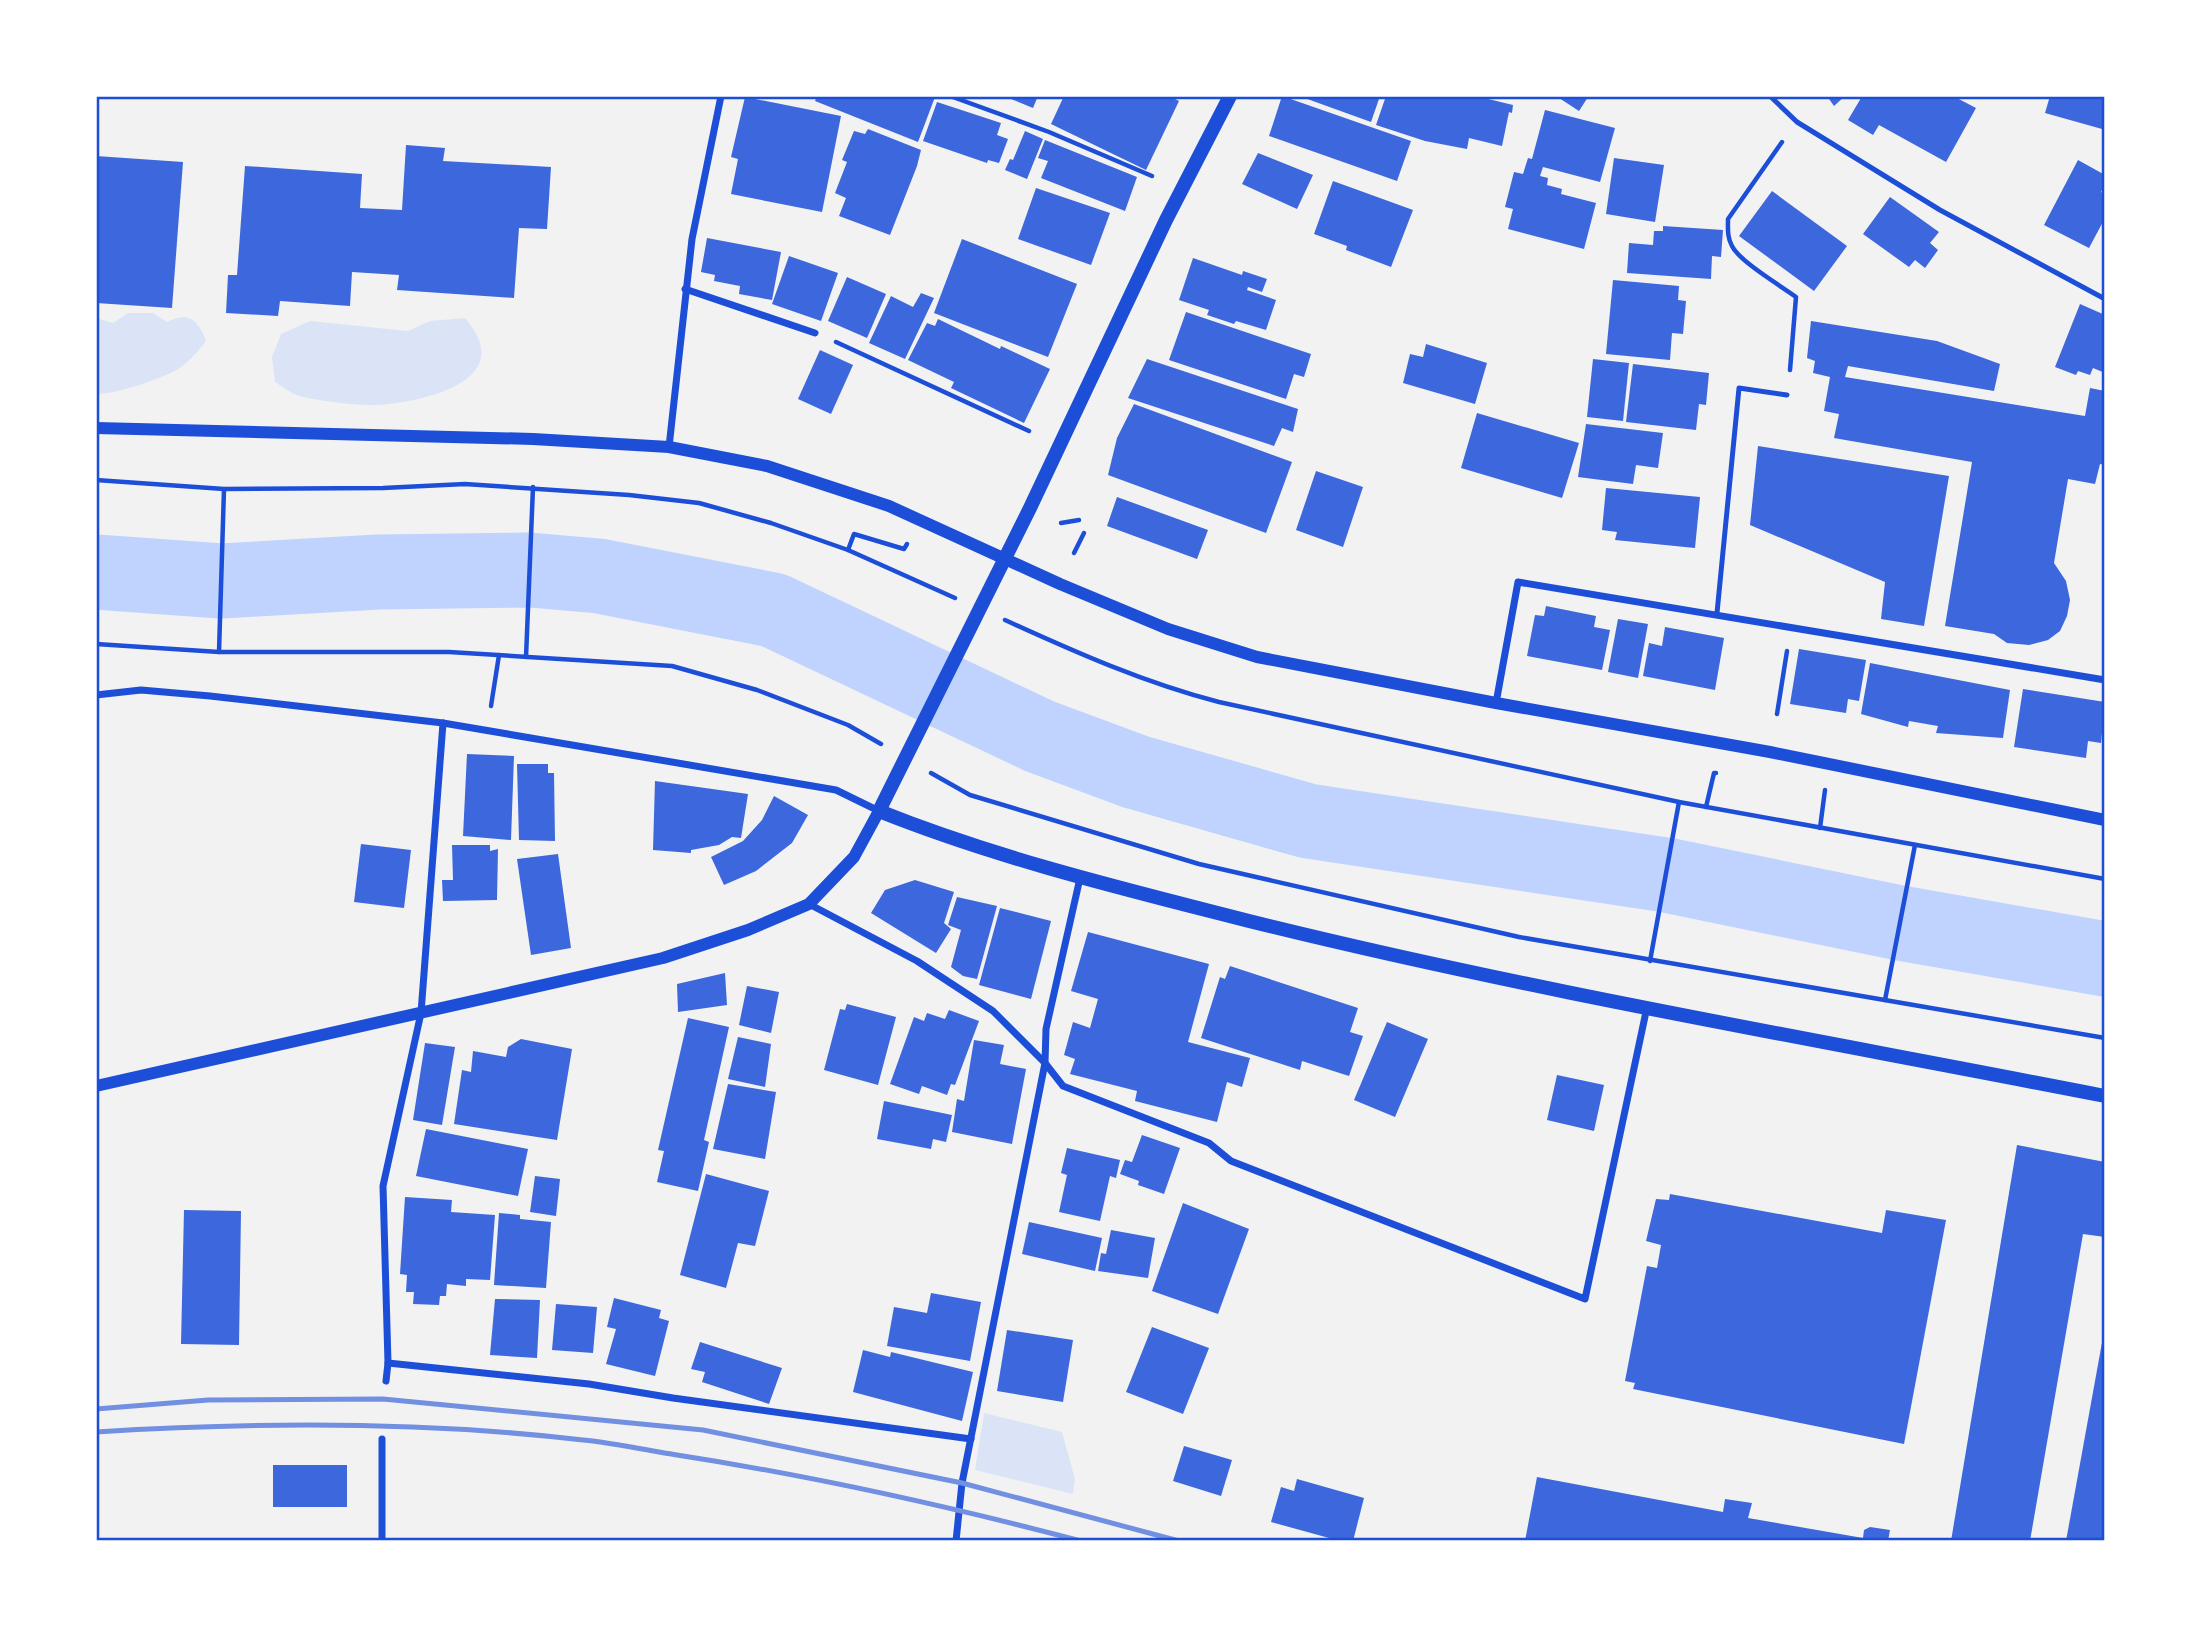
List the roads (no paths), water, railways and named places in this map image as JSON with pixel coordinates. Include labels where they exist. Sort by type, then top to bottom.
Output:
[{"type":"main road","points":[[1230,96],[1166,220],[1005,558],[879,811],[941,836],[1080,878],[1383,954],[2105,1096]]},
{"type":"street","points":[[669,447],[692,239],[721,96]]},
{"type":"street","points":[[685,289],[815,333]]},
{"type":"street","points":[[96,428],[533,439],[669,447],[767,466],[877,502],[1168,629],[1257,657],[1770,752],[2105,820]]},
{"type":"street","points":[[1496,703],[1518,582],[1717,613],[2105,680]]},
{"type":"street","points":[[96,695],[141,690],[443,723],[836,790],[879,811],[854,857],[809,904],[748,930],[663,958],[96,1086]]},
{"type":"street","points":[[386,1381],[388,1363],[383,1186],[421,1013],[443,723]]},
{"type":"street","points":[[956,1541],[962,1483],[1045,1063],[1046,1029],[1080,878]]},
{"type":"street","points":[[809,904],[917,961],[993,1011],[1045,1063],[1063,1086],[1209,1143],[1231,1161],[1585,1299],[1647,1007]]},
{"type":"street","points":[[388,1363],[589,1384],[971,1439]]},
{"type":"street","points":[[382,1439],[382,1541]]},
{"type":"lane","points":[[1770,96],[1797,122],[1940,210],[2105,299]]},
{"type":"lane","points":[[1717,613],[1740,388],[1787,395]]},
{"type":"waterway","points":[[96,572],[221,581],[378,572],[530,570],[599,576],[773,610],[1039,736],[1136,772],[1308,821],[1666,875],[1900,923],[2105,959]]},
{"type":"railway","points":[[96,1409],[208,1400],[383,1399],[703,1430],[962,1483],[1179,1541]]},
{"type":"railway","points":[[96,1432],[218,1426],[401,1426],[583,1440],[830,1482],[1081,1541]]}]
